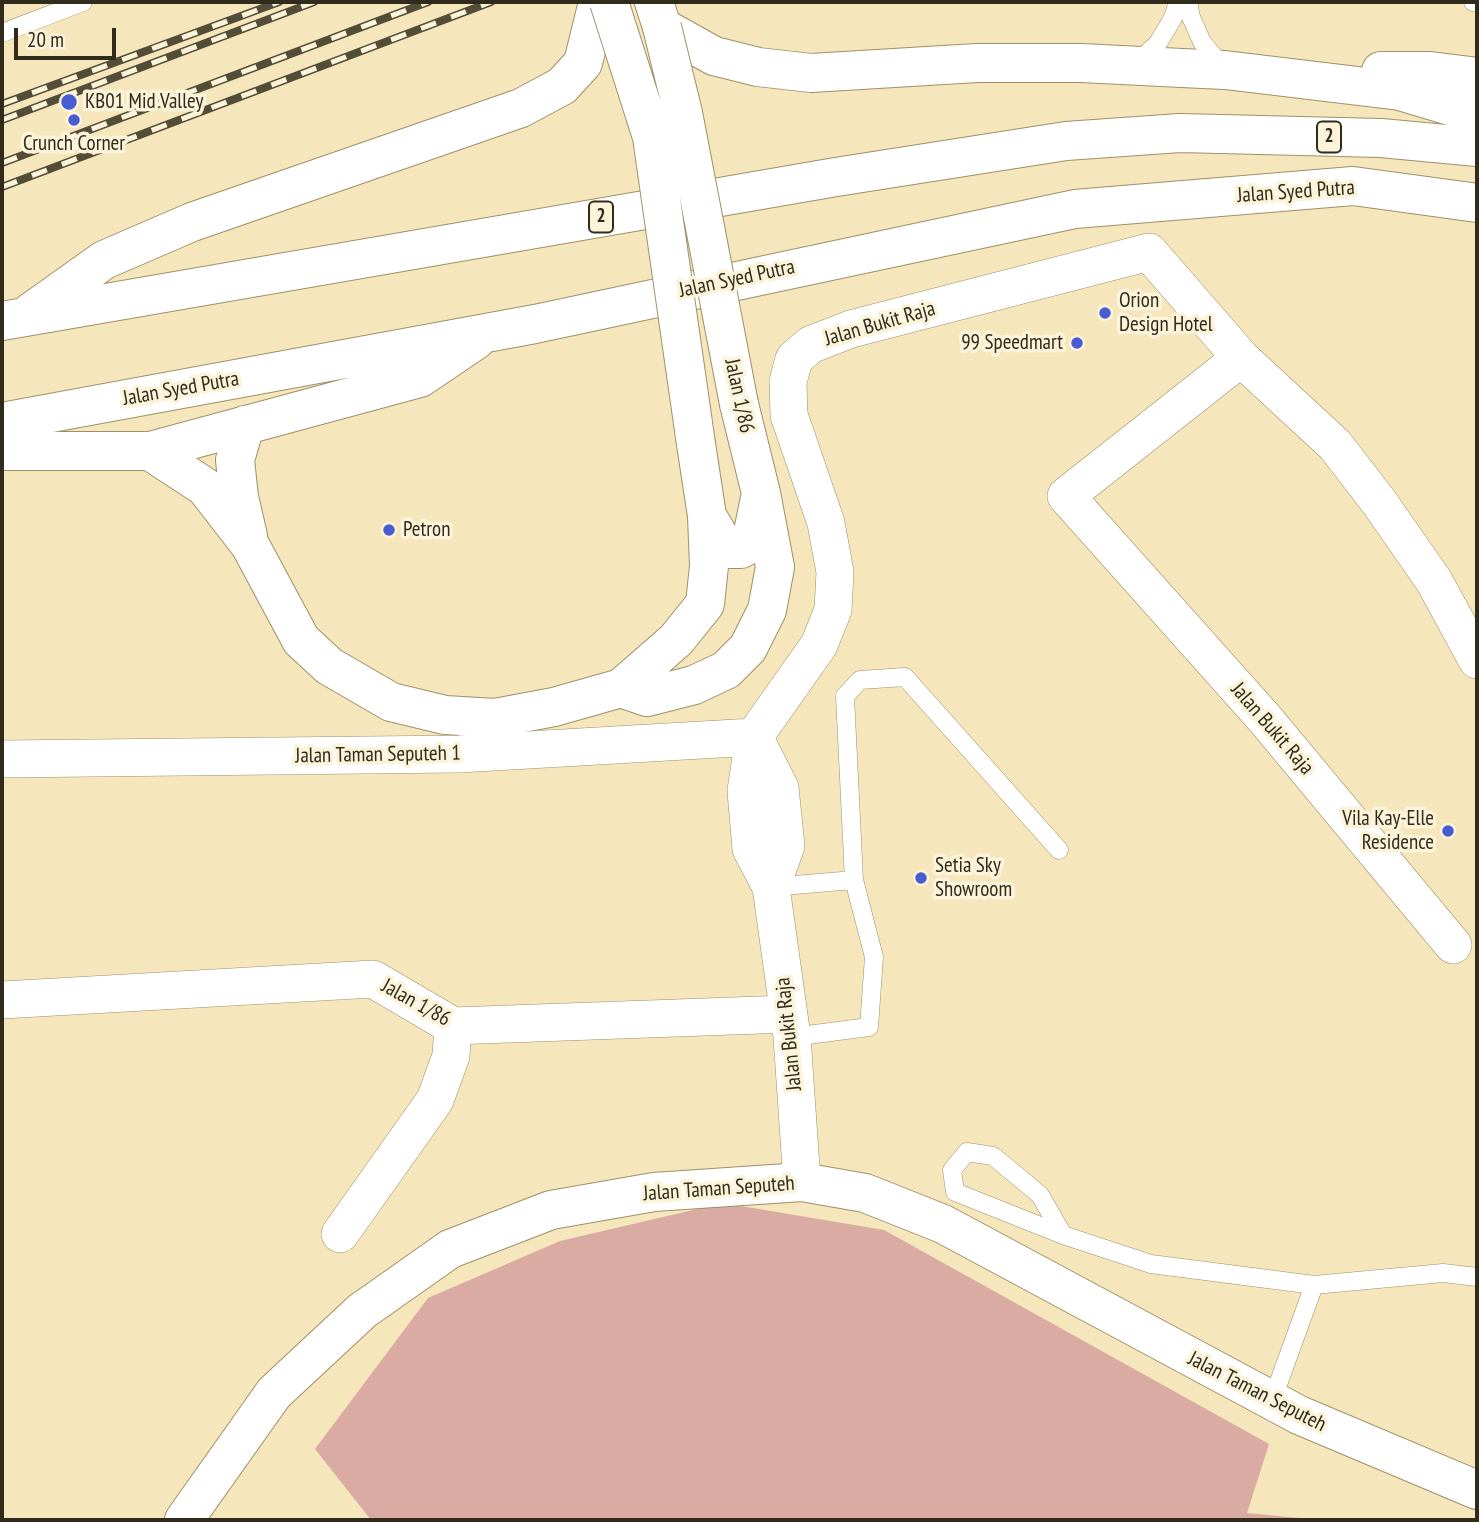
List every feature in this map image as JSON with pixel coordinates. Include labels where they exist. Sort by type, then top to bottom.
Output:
[{"type":"main road","points":[[13,319],[104,260],[192,222],[521,108],[562,86],[583,63],[598,2]]},
{"type":"main road","name":"Jalan 1/86","points":[[150,451],[205,487],[250,545],[301,640],[329,666],[391,702],[445,715],[495,718],[554,706],[621,688],[677,640],[705,604],[709,566],[707,516],[652,137],[609,2]]},
{"type":"main road","points":[[658,14],[714,57],[758,67],[811,73],[977,63],[1080,63],[1225,70],[1430,71],[1477,77]]},
{"type":"main road","name":"Jalan 1/86","points":[[621,688],[647,697],[672,692],[726,670],[748,648],[767,610],[775,566],[761,493],[739,404],[683,113],[658,14]]},
{"type":"main road","points":[[1225,70],[1401,91],[1477,114]]},
{"type":"main road","name":"2","points":[[13,319],[912,164],[1066,141],[1180,133],[1381,138],[1477,147]]},
{"type":"main road","name":"Jalan Syed Putra","points":[[2,422],[486,333],[1075,209],[1353,186],[1477,203]]},
{"type":"main road","points":[[2,451],[150,451],[421,378],[486,333]]},
{"type":"main road","name":"Jalan 1/86","points":[[245,425],[235,460],[239,497],[250,545]]},
{"type":"main road","points":[[707,516],[723,543],[732,549],[741,549],[748,545],[752,537],[761,493]]},
{"type":"main road","name":"Jalan Taman Seputeh","points":[[184,1520],[274,1393],[362,1311],[450,1249],[551,1210],[654,1192],[802,1182],[865,1193],[943,1224],[1272,1401],[1343,1435],[1477,1490]]},
{"type":"street","name":"Jalan Bukit Raja","points":[[802,1182],[790,1026],[771,887],[786,846],[780,788],[754,737],[819,645],[833,610],[835,572],[826,523],[789,415],[788,382],[794,359],[810,345],[851,329],[1149,252],[1241,358],[1335,445],[1379,502],[1433,581],[1477,660]]},
{"type":"street","name":"Jalan Bukit Raja","points":[[1241,358],[1066,496],[1265,719],[1453,945]]},
{"type":"street","name":"Jalan Taman Seputeh 1","points":[[2,759],[459,754],[754,737]]},
{"type":"street","name":"Jalan 1/86","points":[[2,1000],[373,979],[453,1026],[790,1026]]},
{"type":"street","points":[[341,1234],[435,1100],[451,1056],[453,1026]]},
{"type":"lane","points":[[2,33],[83,2]]},
{"type":"lane","points":[[1134,65],[1158,43],[1173,18],[1178,2]]},
{"type":"lane","points":[[1188,2],[1191,17],[1202,42],[1225,70]]},
{"type":"lane","points":[[790,1026],[869,1027],[874,957],[854,880],[845,696],[860,680],[905,677],[1059,850]]},
{"type":"lane","points":[[771,887],[854,880]]},
{"type":"lane","points":[[1063,1235],[1040,1195],[993,1156],[967,1152],[952,1170],[955,1192],[1063,1235],[1151,1264],[1314,1285],[1443,1273],[1477,1277]]},
{"type":"lane","points":[[1272,1401],[1314,1285]]},
{"type":"shaded area","points":[[723,1203],[884,1230],[1269,1444],[1247,1513],[1320,1520],[371,1520],[315,1449],[428,1298],[560,1241]]},
{"type":"railway","points":[[2,104],[279,2]]},
{"type":"railway","points":[[2,120],[314,2]]},
{"type":"railway","points":[[2,163],[428,2]]},
{"type":"railway","points":[[2,187],[491,2]]},
{"type":"place","name":"KB01 Mid Valley","points":[[69,102]]},
{"type":"place","name":"Crunch Corner","points":[[74,120]]},
{"type":"place","name":"Orion Design Hotel","points":[[1105,313]]},
{"type":"place","name":"99 Speedmart","points":[[1077,343]]},
{"type":"place","name":"Petron","points":[[389,530]]},
{"type":"place","name":"Vila Kay-Elle Residence","points":[[1448,831]]},
{"type":"place","name":"Setia Sky Showroom","points":[[921,878]]}]
